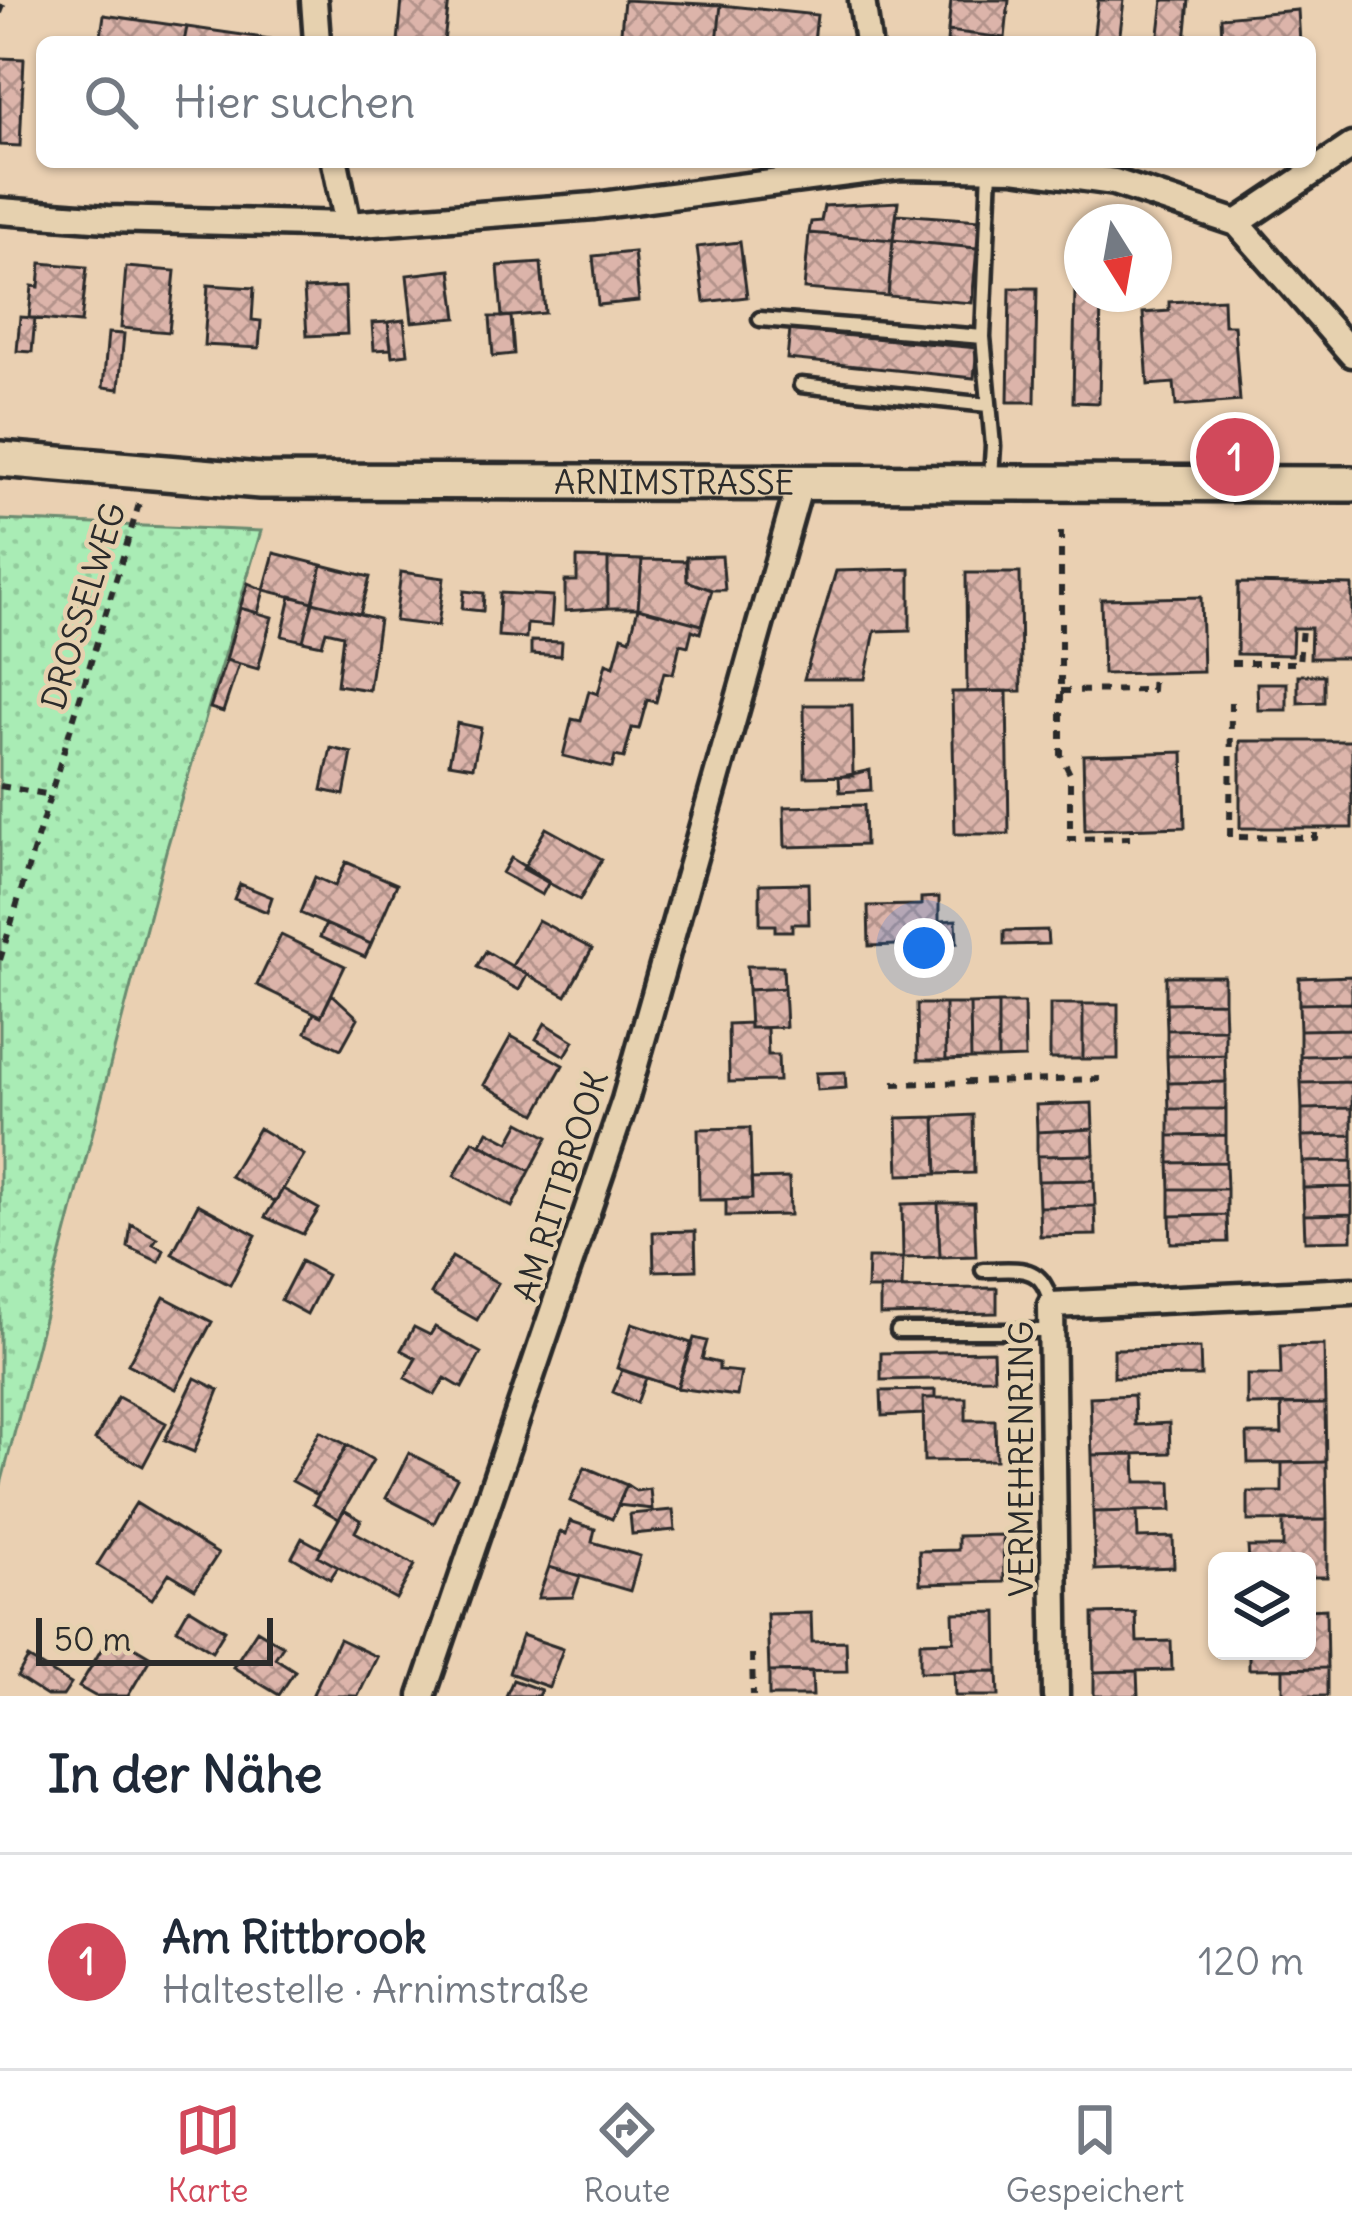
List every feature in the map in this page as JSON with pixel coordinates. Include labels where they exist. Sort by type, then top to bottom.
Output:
[{"type":"main road","name":"ARNIMSTRASSE","points":[[0,459],[260,481],[1352,484]]},
{"type":"street","points":[[314,0],[316,36]]},
{"type":"street","points":[[862,0],[867,36]]},
{"type":"street","points":[[1238,223],[1352,146]]},
{"type":"street","points":[[336,168],[348,225]]},
{"type":"street","points":[[0,211],[107,219],[348,225],[594,206],[872,168]]},
{"type":"street","points":[[999,168],[1114,182],[1238,223],[1352,354]]},
{"type":"street","name":"AM RITTBROOK","points":[[422,1696],[625,1100],[800,484]]},
{"type":"street","name":"VERMEHRENRING","points":[[1056,1696],[1051,1305],[1352,1291]]},
{"type":"lane","points":[[990,484],[993,446],[983,337],[991,168]]},
{"type":"lane","points":[[760,320],[983,337]]},
{"type":"lane","points":[[801,385],[988,405]]},
{"type":"lane","points":[[983,1270],[1034,1272],[1044,1280],[1051,1305]]},
{"type":"lane","points":[[898,1331],[1052,1331]]},
{"type":"path","points":[[0,14],[5,0]]},
{"type":"path","name":"DROSSELWEG","points":[[0,960],[147,471]]},
{"type":"path","points":[[1061,532],[1061,754],[1070,774],[1070,839],[1132,838],[1132,829]]},
{"type":"path","points":[[1231,663],[1299,663],[1302,628]]},
{"type":"path","points":[[1061,691],[1152,690],[1153,673]]},
{"type":"path","points":[[1231,702],[1229,837],[1315,838],[1315,828]]},
{"type":"path","points":[[0,786],[51,795]]},
{"type":"path","points":[[892,1084],[1100,1079]]},
{"type":"path","points":[[752,1654],[753,1696]]},
{"type":"green space","points":[[0,520],[261,531],[166,851],[0,1488]]},
{"type":"building","points":[[402,0],[449,0],[445,36],[399,36]]},
{"type":"building","points":[[624,0],[721,5],[718,36],[621,36]]},
{"type":"building","points":[[951,0],[1009,0],[1005,36],[948,31]]},
{"type":"building","points":[[1098,0],[1124,0],[1120,36],[1094,36]]},
{"type":"building","points":[[1163,0],[1189,0],[1186,36],[1159,36]]},
{"type":"building","points":[[721,5],[817,15],[815,36],[718,36]]},
{"type":"building","points":[[1298,10],[1300,36],[1222,36],[1221,17]]},
{"type":"building","points":[[104,15],[187,27],[185,36],[101,36]]},
{"type":"building","points":[[187,27],[249,36],[185,36]]},
{"type":"building","points":[[948,31],[989,36],[948,36]]},
{"type":"building","points":[[0,58],[24,59],[20,146],[0,145]]},
{"type":"building","points":[[898,202],[893,240],[809,233],[811,222],[821,221],[824,206]]},
{"type":"building","points":[[897,214],[979,220],[977,248],[893,240]]},
{"type":"building","points":[[809,233],[893,240],[888,296],[804,289]]},
{"type":"building","points":[[893,240],[977,248],[972,303],[888,296]]},
{"type":"building","points":[[740,242],[747,297],[704,302],[697,247]]},
{"type":"building","points":[[634,252],[639,301],[598,305],[593,256]]},
{"type":"building","points":[[41,263],[87,267],[81,323],[29,318],[32,286],[39,287]]},
{"type":"building","points":[[541,263],[545,313],[502,317],[498,266]]},
{"type":"building","points":[[126,267],[175,271],[169,332],[121,328]]},
{"type":"building","points":[[451,270],[457,318],[412,322],[407,275]]},
{"type":"building","points":[[208,285],[254,288],[252,320],[261,321],[259,348],[204,345]]},
{"type":"building","points":[[345,287],[347,334],[307,336],[304,289]]},
{"type":"building","points":[[1010,288],[1037,288],[1035,402],[1008,402]]},
{"type":"building","points":[[1223,299],[1224,325],[1234,325],[1240,401],[1176,406],[1174,383],[1148,385],[1143,313],[1172,312],[1172,302]]},
{"type":"building","points":[[1075,312],[1101,312],[1099,403],[1073,402]]},
{"type":"building","points":[[511,316],[514,354],[493,356],[490,317]]},
{"type":"building","points":[[20,317],[35,318],[32,352],[17,351]]},
{"type":"building","points":[[404,320],[408,354],[392,356],[388,322]]},
{"type":"building","points":[[388,322],[391,349],[374,350],[372,323]]},
{"type":"building","points":[[790,330],[977,348],[974,378],[787,359]]},
{"type":"building","points":[[108,333],[124,334],[119,389],[103,387]]},
{"type":"building","points":[[274,553],[322,565],[313,602],[264,590]]},
{"type":"building","points":[[722,556],[725,590],[687,581],[686,557]]},
{"type":"building","points":[[577,558],[608,559],[608,608],[565,611],[565,581],[577,581]]},
{"type":"building","points":[[608,559],[642,560],[638,608],[608,608]]},
{"type":"building","points":[[642,560],[687,561],[687,581],[712,590],[702,625],[638,608]]},
{"type":"building","points":[[322,565],[370,577],[360,614],[313,602]]},
{"type":"building","points":[[910,569],[910,630],[875,631],[865,679],[804,679],[836,571]]},
{"type":"building","points":[[401,572],[444,578],[438,626],[395,621]]},
{"type":"building","points":[[966,573],[1020,573],[1021,691],[967,692]]},
{"type":"building","points":[[248,583],[264,590],[258,613],[240,608]]},
{"type":"building","points":[[1238,583],[1352,585],[1352,658],[1310,658],[1311,628],[1293,628],[1292,655],[1237,654]]},
{"type":"building","points":[[464,591],[484,593],[483,611],[462,609]]},
{"type":"building","points":[[500,593],[553,596],[551,626],[527,624],[526,638],[498,636]]},
{"type":"building","points":[[291,596],[313,602],[303,641],[282,636]]},
{"type":"building","points":[[1201,597],[1203,672],[1103,674],[1101,599]]},
{"type":"building","points":[[313,602],[379,619],[369,690],[337,685],[343,635],[326,631],[322,645],[303,641]]},
{"type":"building","points":[[240,608],[272,617],[258,669],[226,660]]},
{"type":"building","points":[[638,608],[702,625],[700,633],[692,630],[688,646],[680,644],[673,674],[664,672],[656,702],[647,700],[639,729],[632,728],[624,758],[615,756],[612,768],[563,756],[572,719],[581,721],[589,691],[598,694],[606,663],[614,666],[622,636],[630,639]]},
{"type":"building","points":[[531,641],[562,642],[561,656],[531,654]]},
{"type":"building","points":[[226,660],[239,664],[223,712],[210,708]]},
{"type":"building","points":[[1298,675],[1324,675],[1324,702],[1298,703]]},
{"type":"building","points":[[1257,683],[1287,683],[1287,710],[1258,710]]},
{"type":"building","points":[[1007,691],[1009,834],[955,834],[952,692]]},
{"type":"building","points":[[804,705],[852,705],[853,776],[805,777]]},
{"type":"building","points":[[457,723],[481,728],[473,767],[449,763]]},
{"type":"building","points":[[1240,741],[1352,741],[1352,828],[1240,828]]},
{"type":"building","points":[[331,748],[352,753],[344,795],[322,790]]},
{"type":"building","points":[[1183,752],[1185,827],[1085,830],[1083,755]]},
{"type":"building","points":[[870,770],[871,790],[840,792],[839,777]]},
{"type":"building","points":[[864,805],[865,845],[785,847],[784,807]]},
{"type":"building","points":[[546,828],[602,859],[580,900],[523,869]]},
{"type":"building","points":[[511,858],[549,882],[542,895],[502,873]]},
{"type":"building","points":[[346,862],[397,884],[371,944],[300,913],[315,877],[335,886]]},
{"type":"building","points":[[808,883],[809,924],[792,924],[792,931],[760,925],[760,884]]},
{"type":"building","points":[[240,884],[272,897],[267,912],[234,899]]},
{"type":"building","points":[[939,897],[939,921],[956,920],[957,943],[869,946],[868,906],[921,905],[921,898]]},
{"type":"building","points":[[538,920],[592,949],[566,996],[512,966]]},
{"type":"building","points":[[326,924],[371,944],[365,957],[320,937]]},
{"type":"building","points":[[1047,930],[1048,944],[1004,945],[1004,931]]},
{"type":"building","points":[[281,935],[345,966],[321,1016],[257,985]]},
{"type":"building","points":[[486,951],[527,975],[519,990],[477,967]]},
{"type":"building","points":[[747,966],[783,966],[784,988],[748,990]]},
{"type":"building","points":[[1166,976],[1224,976],[1224,1002],[1166,1003]]},
{"type":"building","points":[[1352,976],[1352,1003],[1299,1004],[1299,978]]},
{"type":"building","points":[[784,988],[786,1027],[750,1028],[748,990]]},
{"type":"building","points":[[332,994],[358,1018],[341,1049],[306,1032],[314,1013],[321,1016]]},
{"type":"building","points":[[1224,1002],[1225,1029],[1167,1030],[1166,1003]]},
{"type":"building","points":[[998,1003],[1024,1003],[1025,1058],[998,1059]]},
{"type":"building","points":[[998,1003],[998,1059],[971,1059],[970,1004]]},
{"type":"building","points":[[1352,1003],[1352,1029],[1300,1030],[1299,1004]]},
{"type":"building","points":[[917,1004],[945,1004],[946,1060],[918,1060]]},
{"type":"building","points":[[945,1004],[970,1004],[971,1059],[946,1060]]},
{"type":"building","points":[[1050,1004],[1083,1004],[1083,1059],[1050,1059]]},
{"type":"building","points":[[1083,1004],[1118,1004],[1118,1059],[1083,1059]]},
{"type":"building","points":[[545,1023],[574,1041],[565,1056],[536,1039]]},
{"type":"building","points":[[750,1023],[750,1028],[767,1028],[768,1055],[778,1055],[779,1081],[729,1082],[728,1024]]},
{"type":"building","points":[[1225,1029],[1225,1055],[1167,1056],[1167,1030]]},
{"type":"building","points":[[1352,1029],[1352,1055],[1300,1056],[1300,1030]]},
{"type":"building","points":[[511,1036],[563,1065],[536,1114],[484,1085]]},
{"type":"building","points":[[1225,1055],[1226,1082],[1168,1083],[1167,1056]]},
{"type":"building","points":[[1352,1055],[1352,1082],[1301,1083],[1300,1056]]},
{"type":"building","points":[[845,1072],[846,1088],[817,1090],[816,1073]]},
{"type":"building","points":[[1226,1082],[1226,1109],[1169,1109],[1168,1083]]},
{"type":"building","points":[[1352,1082],[1352,1108],[1302,1109],[1301,1083]]},
{"type":"building","points":[[1092,1103],[1093,1129],[1037,1132],[1036,1105]]},
{"type":"building","points":[[1352,1108],[1352,1135],[1302,1136],[1302,1109]]},
{"type":"building","points":[[1169,1109],[1226,1109],[1226,1135],[1169,1136]]},
{"type":"building","points":[[973,1115],[974,1173],[937,1174],[935,1117]]},
{"type":"building","points":[[935,1117],[937,1174],[899,1175],[897,1118]]},
{"type":"building","points":[[520,1122],[548,1137],[530,1171],[481,1144],[488,1131],[509,1142]]},
{"type":"building","points":[[259,1128],[304,1155],[275,1202],[230,1176]]},
{"type":"building","points":[[750,1128],[752,1199],[699,1200],[698,1129]]},
{"type":"building","points":[[1093,1129],[1094,1155],[1037,1156],[1037,1132]]},
{"type":"building","points":[[1226,1135],[1226,1162],[1169,1163],[1169,1136]]},
{"type":"building","points":[[1352,1135],[1352,1161],[1303,1162],[1302,1136]]},
{"type":"building","points":[[473,1141],[530,1171],[512,1207],[454,1176]]},
{"type":"building","points":[[1094,1155],[1094,1180],[1038,1181],[1037,1156]]},
{"type":"building","points":[[1352,1161],[1352,1187],[1303,1188],[1303,1162]]},
{"type":"building","points":[[1226,1162],[1227,1189],[1170,1189],[1169,1163]]},
{"type":"building","points":[[789,1178],[790,1215],[726,1216],[726,1200],[752,1199],[751,1179]]},
{"type":"building","points":[[1094,1180],[1095,1206],[1039,1207],[1038,1181]]},
{"type":"building","points":[[1352,1187],[1352,1214],[1304,1215],[1303,1188]]},
{"type":"building","points":[[283,1189],[319,1209],[303,1234],[265,1217]]},
{"type":"building","points":[[1170,1189],[1227,1189],[1227,1215],[1170,1216]]},
{"type":"building","points":[[938,1203],[974,1203],[976,1256],[940,1257]]},
{"type":"building","points":[[938,1203],[940,1257],[903,1258],[902,1204]]},
{"type":"building","points":[[198,1204],[256,1235],[230,1285],[172,1254]]},
{"type":"building","points":[[1095,1206],[1096,1235],[1040,1236],[1039,1207]]},
{"type":"building","points":[[1352,1214],[1352,1240],[1305,1241],[1304,1215]]},
{"type":"building","points":[[1227,1215],[1228,1242],[1171,1243],[1170,1216]]},
{"type":"building","points":[[131,1224],[157,1238],[153,1244],[164,1250],[159,1262],[128,1247]]},
{"type":"building","points":[[695,1231],[696,1270],[654,1271],[653,1232]]},
{"type":"building","points":[[452,1257],[498,1283],[477,1320],[431,1294]]},
{"type":"building","points":[[868,1258],[903,1258],[902,1289],[867,1289]]},
{"type":"building","points":[[301,1261],[327,1275],[307,1314],[281,1300]]},
{"type":"building","points":[[997,1288],[997,1313],[880,1315],[880,1289]]},
{"type":"building","points":[[164,1297],[212,1322],[176,1389],[128,1364]]},
{"type":"building","points":[[632,1323],[691,1343],[677,1388],[617,1368]]},
{"type":"building","points":[[414,1327],[430,1335],[435,1327],[481,1353],[462,1388],[445,1378],[435,1395],[405,1378],[416,1358],[401,1350]]},
{"type":"building","points":[[694,1338],[707,1341],[702,1359],[719,1363],[719,1370],[741,1372],[737,1396],[677,1388]]},
{"type":"building","points":[[1324,1345],[1325,1404],[1247,1405],[1247,1375],[1281,1375],[1280,1346]]},
{"type":"building","points":[[1200,1348],[1201,1376],[1114,1377],[1114,1349]]},
{"type":"building","points":[[993,1351],[994,1378],[881,1380],[881,1353]]},
{"type":"building","points":[[622,1370],[646,1378],[637,1403],[613,1392]]},
{"type":"building","points":[[195,1378],[219,1390],[194,1452],[165,1440]]},
{"type":"building","points":[[935,1390],[935,1398],[923,1398],[924,1414],[882,1416],[881,1391]]},
{"type":"building","points":[[1134,1395],[1135,1425],[1169,1423],[1170,1453],[1092,1455],[1090,1397]]},
{"type":"building","points":[[118,1397],[166,1423],[143,1466],[95,1440]]},
{"type":"building","points":[[923,1398],[966,1398],[966,1420],[995,1420],[996,1460],[924,1461]]},
{"type":"building","points":[[1325,1404],[1326,1462],[1248,1463],[1247,1434],[1282,1434],[1281,1405]]},
{"type":"building","points":[[320,1431],[347,1445],[318,1495],[292,1481]]},
{"type":"building","points":[[347,1445],[373,1460],[339,1519],[313,1504]]},
{"type":"building","points":[[409,1453],[457,1478],[434,1523],[386,1498]]},
{"type":"building","points":[[1135,1454],[1136,1482],[1171,1482],[1172,1510],[1093,1512],[1092,1455]]},
{"type":"building","points":[[1326,1462],[1327,1520],[1248,1521],[1248,1492],[1282,1492],[1282,1463]]},
{"type":"building","points":[[585,1467],[627,1485],[612,1519],[570,1501]]},
{"type":"building","points":[[627,1485],[636,1491],[650,1489],[652,1509],[618,1505]]},
{"type":"building","points":[[136,1503],[218,1554],[195,1589],[169,1573],[152,1599],[97,1565]]},
{"type":"building","points":[[344,1510],[361,1520],[355,1532],[415,1565],[396,1599],[318,1556]]},
{"type":"building","points":[[673,1510],[675,1530],[632,1534],[630,1514]]},
{"type":"building","points":[[1137,1511],[1138,1538],[1173,1537],[1174,1567],[1095,1570],[1093,1512]]},
{"type":"building","points":[[1283,1520],[1327,1520],[1327,1577],[1316,1577],[1316,1552],[1248,1552],[1248,1547],[1283,1547]]},
{"type":"building","points":[[570,1521],[595,1529],[592,1542],[640,1556],[630,1591],[549,1567],[560,1532],[566,1534]]},
{"type":"building","points":[[1003,1535],[1004,1582],[920,1584],[919,1551],[958,1550],[958,1536]]},
{"type":"building","points":[[302,1538],[322,1549],[318,1556],[338,1567],[330,1579],[292,1557]]},
{"type":"building","points":[[549,1567],[580,1576],[573,1597],[538,1598]]},
{"type":"building","points":[[189,1608],[225,1630],[212,1651],[177,1629]]},
{"type":"building","points":[[1326,1609],[1327,1668],[1249,1669],[1249,1660],[1316,1660],[1316,1610]]},
{"type":"building","points":[[997,1612],[998,1671],[920,1672],[920,1642],[954,1641],[953,1613]]},
{"type":"building","points":[[811,1613],[812,1642],[846,1641],[847,1671],[769,1672],[767,1614]]},
{"type":"building","points":[[1136,1613],[1137,1642],[1171,1641],[1172,1670],[1094,1672],[1093,1614]]},
{"type":"building","points":[[257,1630],[283,1646],[275,1658],[295,1671],[279,1695],[233,1667]]},
{"type":"building","points":[[111,1633],[151,1657],[128,1696],[95,1696],[79,1687]]},
{"type":"building","points":[[522,1635],[563,1649],[549,1687],[509,1673]]},
{"type":"building","points":[[339,1639],[377,1657],[358,1696],[312,1696]]},
{"type":"building","points":[[28,1658],[71,1684],[63,1696],[47,1696],[17,1677]]},
{"type":"building","points":[[1327,1668],[1327,1696],[1283,1696],[1283,1669]]},
{"type":"building","points":[[812,1671],[813,1696],[769,1696],[769,1672]]},
{"type":"building","points":[[954,1671],[998,1671],[999,1696],[955,1696]]},
{"type":"building","points":[[1137,1671],[1138,1696],[1094,1696],[1094,1672]]},
{"type":"building","points":[[513,1680],[541,1690],[538,1696],[506,1696]]},
{"type":"place","name":"Am Rittbrook","points":[[1235,457]]}]
